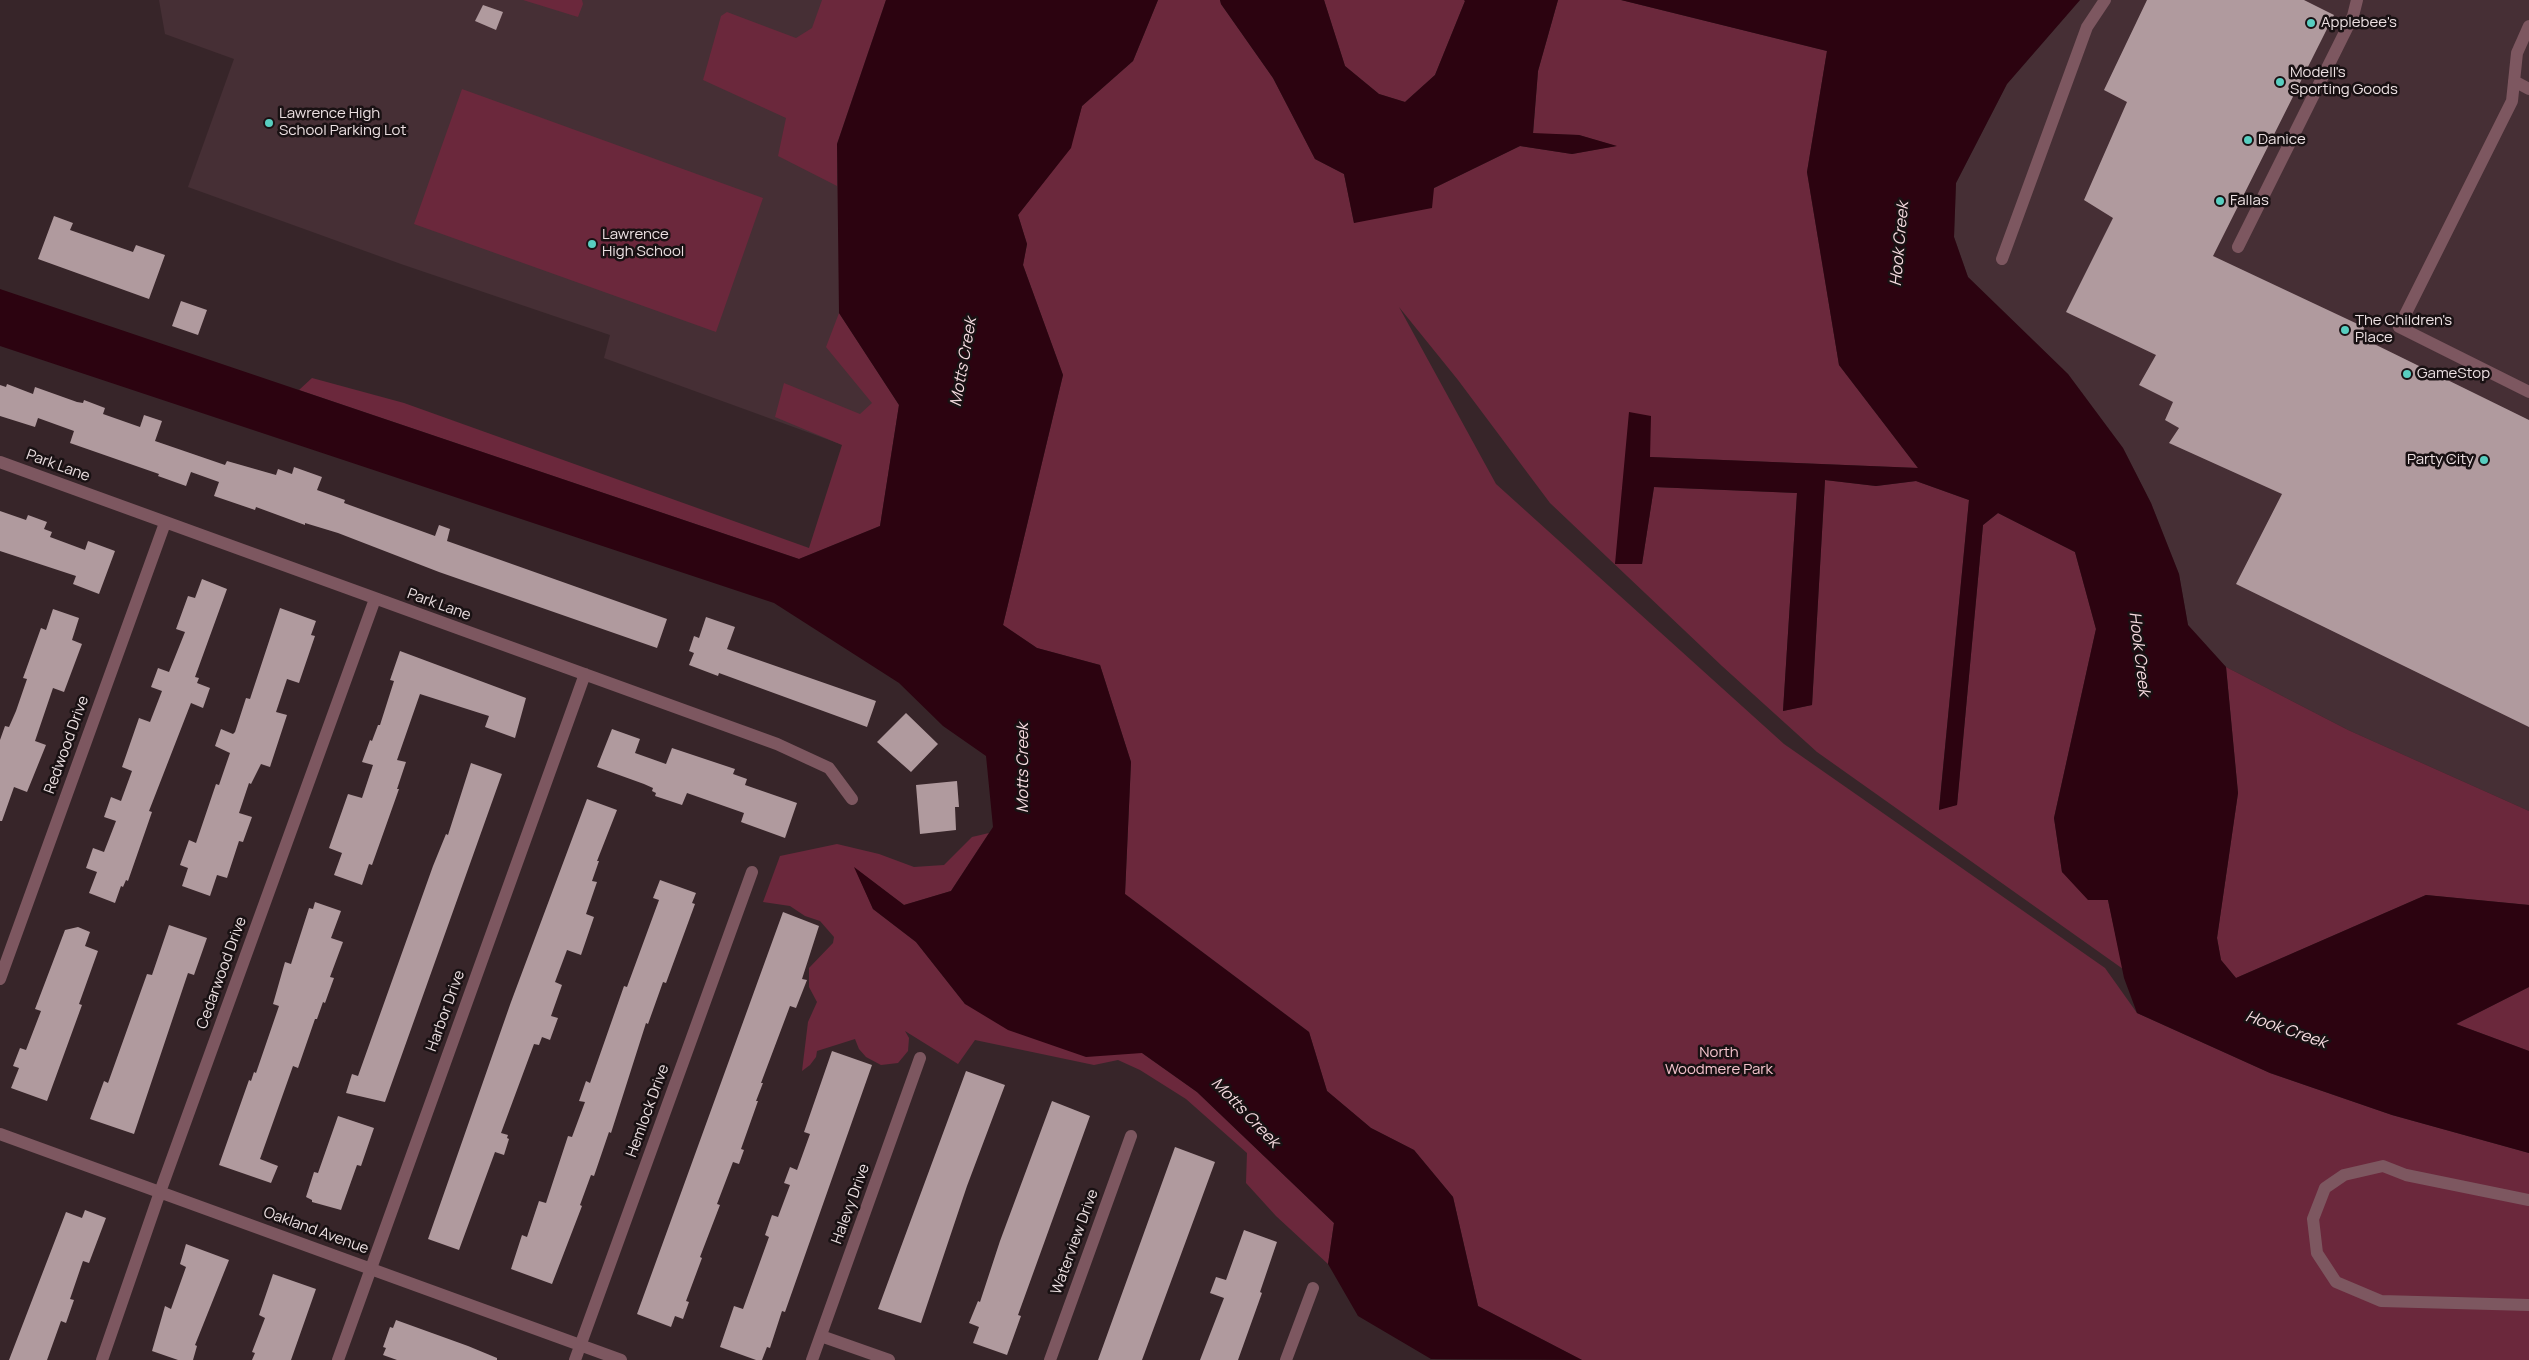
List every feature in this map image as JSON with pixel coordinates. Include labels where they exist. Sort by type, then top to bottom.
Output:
[{"type":"street","points":[[2002,259],[2086,26],[2105,0]]},
{"type":"street","points":[[2238,247],[2353,16],[2357,0]]},
{"type":"street","points":[[2529,26],[2517,53],[2512,100],[2399,328],[2529,392]]},
{"type":"street","points":[[2514,81],[2529,89]]},
{"type":"street","name":"Park Lane","points":[[0,462],[777,744],[829,768],[852,799]]},
{"type":"street","name":"Redwood Drive","points":[[0,979],[165,523]]},
{"type":"street","name":"Cedarwood Drive","points":[[102,1360],[160,1192],[376,599]]},
{"type":"street","name":"Harbor Drive","points":[[338,1360],[585,674]]},
{"type":"street","name":"Hemlock Drive","points":[[575,1360],[752,872]]},
{"type":"street","name":"Halevy Drive","points":[[812,1360],[920,1058]]},
{"type":"street","name":"Oakland Avenue","points":[[0,1134],[621,1360]]},
{"type":"street","name":"Waterview Drive","points":[[1050,1360],[1131,1136]]},
{"type":"street","points":[[2529,1200],[2406,1175],[2383,1166],[2344,1175],[2326,1188],[2312,1219],[2317,1253],[2336,1282],[2381,1301],[2529,1305]]},
{"type":"street","points":[[1286,1360],[1313,1288]]},
{"type":"street","points":[[821,1336],[889,1360]]},
{"type":"shaded area","name":"Lawrence High School","points":[[159,0],[885,0],[839,313],[899,405],[854,449],[604,358],[610,335],[401,264],[188,187],[234,59],[165,34]]},
{"type":"shaded area","points":[[2080,0],[2529,0],[2529,811],[2348,730],[2226,667],[2188,625],[2179,574],[2151,503],[2123,448],[2068,374],[1968,277],[1954,237],[1956,183],[2007,84]]},
{"type":"green space","points":[[523,0],[582,0],[583,4],[578,17]]},
{"type":"green space","points":[[822,0],[886,0],[837,144],[837,186],[778,156],[786,118],[703,80],[721,16],[727,12],[796,38],[812,28]]},
{"type":"green space","name":"North Woodmere Park","points":[[1158,0],[1220,0],[1273,78],[1315,159],[1344,174],[1354,223],[1434,188],[1520,146],[1572,154],[1616,146],[1579,135],[1533,134],[1538,71],[1558,0],[1621,0],[1827,51],[1807,172],[1839,365],[1918,468],[1650,457],[1615,564],[1642,564],[1654,487],[1797,493],[1783,711],[1812,705],[1825,480],[1876,486],[1916,481],[1969,500],[1939,809],[1957,805],[1983,525],[1998,513],[2075,552],[2096,629],[2054,818],[2062,872],[2108,900],[2123,969],[1817,752],[1722,666],[1550,503],[1458,380],[1399,307],[1496,484],[1784,744],[2105,968],[2137,1013],[2270,1073],[2392,1115],[2529,1153],[2529,1360],[1582,1360],[1478,1306],[1453,1197],[1414,1150],[1371,1128],[1327,1091],[1309,1032],[1125,894],[1131,762],[1100,665],[1037,648],[1003,625],[1063,375],[1023,265],[1027,244],[1018,215],[1070,148],[1082,106],[1133,61]]},
{"type":"green space","points":[[1324,0],[1465,1],[1435,75],[1405,102],[1379,94],[1345,66]]},
{"type":"green space","points":[[462,89],[763,198],[716,332],[414,224]]},
{"type":"green space","points":[[839,313],[899,405],[880,526],[799,559],[299,390],[312,378],[404,403],[809,548],[842,445],[775,417],[784,383],[860,414],[872,403],[826,347]]},
{"type":"green space","points":[[2226,667],[2348,730],[2529,811],[2529,905],[2426,895],[2236,978],[2221,960],[2217,938],[2238,793]]},
{"type":"green space","points":[[989,833],[951,891],[904,905],[855,868],[873,909],[916,942],[965,1004],[1142,1053],[1197,1092],[1334,1223],[1328,1264],[1276,1216],[1246,1183],[1247,1153],[1186,1099],[1140,1070],[1118,1060],[1094,1065],[975,1040],[958,1064],[905,1031],[909,1038],[908,1051],[898,1063],[881,1065],[866,1057],[859,1049],[855,1039],[817,1051],[816,1057],[810,1065],[802,1071],[808,1022],[817,1002],[809,987],[809,968],[833,943],[834,937],[820,921],[805,916],[790,906],[763,902],[780,856],[837,844],[879,854],[914,867],[944,865],[972,837]]},
{"type":"green space","points":[[2529,987],[2529,1051],[2456,1024]]},
{"type":"water","name":"Motts Creek","points":[[886,0],[1158,0],[1133,61],[1082,106],[1071,148],[1018,215],[1027,244],[1023,265],[1063,375],[1003,625],[1037,648],[1100,665],[1131,762],[1125,894],[1309,1032],[1327,1091],[1371,1128],[1414,1150],[1453,1197],[1478,1306],[1582,1360],[1431,1359],[1358,1316],[1328,1264],[1334,1223],[1197,1092],[1142,1053],[1086,1057],[1008,1030],[965,1004],[916,942],[873,909],[854,867],[904,905],[951,891],[993,827],[986,756],[943,726],[899,683],[774,603],[0,346],[0,289],[799,559],[880,526],[899,405],[839,313],[837,144]]},
{"type":"water","points":[[1220,0],[1324,0],[1345,66],[1379,94],[1405,102],[1435,75],[1464,0],[1558,0],[1538,71],[1533,133],[1579,135],[1617,146],[1572,154],[1520,146],[1434,188],[1432,208],[1354,223],[1344,174],[1315,159],[1273,78]]},
{"type":"water","name":"Hook Creek","points":[[1621,0],[2080,0],[2007,84],[1956,183],[1954,237],[1968,277],[2068,374],[2123,448],[2151,503],[2179,574],[2188,625],[2226,667],[2238,793],[2217,938],[2221,960],[2236,978],[2426,895],[2529,905],[2529,987],[2456,1024],[2529,1051],[2529,1153],[2392,1115],[2270,1073],[2137,1013],[2124,978],[2108,900],[2088,900],[2062,872],[2054,818],[2096,629],[2075,552],[1998,513],[1983,525],[1957,805],[1939,810],[1969,500],[1916,481],[1876,486],[1825,480],[1812,705],[1783,711],[1797,493],[1654,487],[1642,564],[1615,564],[1629,412],[1651,416],[1650,457],[1918,468],[1839,365],[1807,172],[1827,51]]},
{"type":"building","points":[[2147,0],[2304,0],[2334,15],[2213,256],[2364,327],[2362,338],[2529,420],[2529,727],[2236,584],[2282,494],[2169,443],[2179,428],[2165,420],[2173,402],[2139,385],[2156,355],[2066,312],[2113,218],[2084,200],[2127,102],[2104,90]]},
{"type":"building","points":[[483,5],[503,12],[496,30],[475,21]]},
{"type":"building","points":[[54,216],[73,223],[70,230],[133,252],[136,245],[165,255],[149,299],[38,259]]},
{"type":"building","points":[[181,301],[207,310],[198,335],[172,326]]},
{"type":"building","points":[[7,384],[33,394],[35,387],[77,402],[83,403],[84,400],[105,408],[103,414],[140,427],[144,415],[162,421],[155,441],[225,465],[227,461],[276,475],[278,469],[292,474],[294,467],[322,477],[317,490],[345,500],[344,503],[435,536],[439,525],[450,529],[447,541],[667,619],[657,648],[439,572],[338,533],[305,523],[305,525],[256,507],[255,510],[214,496],[219,482],[191,472],[186,486],[158,476],[159,474],[70,443],[74,431],[38,418],[35,427],[0,416],[0,385],[6,387]]},
{"type":"building","points":[[0,511],[26,520],[28,515],[47,522],[44,529],[52,532],[50,537],[85,550],[88,541],[115,551],[99,594],[73,584],[76,576],[0,551]]},
{"type":"building","points":[[202,579],[227,589],[195,677],[199,678],[197,683],[210,688],[203,708],[191,703],[149,811],[152,812],[128,881],[126,880],[123,887],[121,886],[115,903],[89,893],[97,872],[86,868],[93,848],[104,852],[116,821],[104,817],[111,797],[121,801],[132,771],[122,767],[139,718],[150,722],[162,691],[151,687],[158,668],[169,672],[185,632],[176,629],[188,596],[195,598]]},
{"type":"building","points":[[280,608],[316,621],[311,635],[315,636],[299,683],[287,679],[276,712],[287,715],[270,767],[261,764],[251,784],[249,783],[239,813],[252,817],[243,842],[239,841],[227,878],[217,875],[210,896],[182,886],[188,868],[180,865],[189,840],[196,843],[216,784],[219,785],[230,753],[215,746],[221,729],[233,734],[235,732],[246,698],[250,699]]},
{"type":"building","points":[[53,609],[79,618],[72,640],[82,644],[64,692],[53,688],[35,741],[46,745],[27,792],[14,787],[2,821],[0,821],[0,740],[5,726],[9,727],[16,711],[27,679],[23,678],[41,628],[46,630]]},
{"type":"building","points":[[706,617],[735,627],[727,649],[876,701],[867,727],[719,673],[718,676],[689,665],[694,653],[689,651],[694,636],[699,638]]},
{"type":"building","points":[[400,651],[526,698],[515,738],[485,727],[489,716],[420,694],[397,760],[406,762],[397,789],[399,789],[372,865],[369,864],[362,885],[334,875],[342,853],[329,848],[348,794],[362,798],[373,765],[362,762],[370,740],[372,741],[378,725],[380,725],[394,681],[390,680]]},
{"type":"building","points":[[906,713],[938,744],[911,772],[877,742]]},
{"type":"building","points":[[612,729],[640,739],[635,753],[666,764],[672,748],[735,769],[733,774],[747,779],[745,785],[797,803],[785,838],[741,822],[744,813],[687,793],[682,805],[655,796],[656,793],[652,791],[653,788],[597,767]]},
{"type":"building","points":[[471,763],[502,774],[385,1102],[346,1093],[352,1074],[358,1076],[433,866],[446,834],[448,835]]},
{"type":"building","points":[[957,781],[959,807],[955,807],[956,830],[920,834],[916,785]]},
{"type":"building","points":[[587,799],[617,810],[597,861],[599,861],[592,881],[597,882],[586,914],[594,917],[581,955],[567,950],[555,982],[562,985],[551,1016],[558,1018],[550,1040],[542,1037],[539,1045],[534,1044],[501,1133],[508,1135],[507,1138],[509,1139],[504,1155],[495,1152],[459,1250],[428,1239],[511,1002]]},
{"type":"building","points":[[660,880],[696,893],[692,903],[695,904],[666,983],[663,982],[648,1024],[646,1023],[611,1133],[609,1132],[594,1176],[591,1175],[580,1205],[582,1206],[552,1284],[511,1269],[522,1235],[527,1237],[539,1201],[546,1203],[568,1136],[572,1137],[585,1102],[579,1101],[586,1081],[590,1083],[624,986],[627,987],[659,900],[653,898]]},
{"type":"building","points":[[315,902],[341,911],[331,938],[343,942],[330,977],[334,978],[325,1003],[323,1002],[317,1019],[315,1019],[298,1068],[293,1066],[260,1159],[278,1166],[271,1183],[219,1165],[249,1080],[251,1081],[254,1072],[256,1073],[279,1006],[273,1004],[285,962],[291,964],[309,908],[313,909]]},
{"type":"building","points":[[783,912],[819,926],[802,979],[807,980],[796,1008],[790,1006],[761,1083],[763,1083],[756,1101],[758,1101],[741,1149],[744,1150],[739,1164],[733,1162],[717,1204],[720,1205],[700,1257],[702,1258],[686,1301],[689,1302],[683,1319],[675,1316],[671,1327],[637,1314]]},
{"type":"building","points":[[169,925],[207,938],[194,975],[188,973],[134,1134],[90,1119],[104,1081],[108,1083],[147,974],[152,975]]},
{"type":"building","points":[[78,927],[90,932],[85,946],[98,951],[79,1004],[82,1005],[47,1101],[11,1088],[19,1068],[13,1066],[20,1048],[26,1050],[41,1011],[35,1009],[65,930]]},
{"type":"building","points":[[832,1051],[872,1065],[785,1312],[782,1311],[770,1348],[767,1347],[762,1360],[756,1360],[720,1347],[734,1306],[743,1309],[769,1237],[765,1235],[772,1215],[778,1217],[790,1185],[784,1183],[790,1167],[797,1170],[810,1134],[804,1132]]},
{"type":"building","points":[[966,1071],[1005,1085],[967,1186],[921,1323],[878,1309]]},
{"type":"building","points":[[1052,1101],[1090,1116],[1018,1315],[1021,1316],[1007,1355],[973,1343],[979,1327],[969,1323],[978,1301],[980,1302],[1000,1241]]},
{"type":"building","points":[[338,1116],[374,1128],[361,1166],[357,1165],[341,1210],[312,1202],[312,1200],[306,1197],[314,1172],[318,1173]]},
{"type":"building","points":[[1175,1147],[1215,1162],[1142,1360],[1098,1360]]},
{"type":"building","points":[[85,1210],[106,1218],[89,1263],[83,1261],[70,1299],[74,1300],[66,1323],[61,1321],[47,1360],[9,1360],[66,1212],[82,1218]]},
{"type":"building","points":[[1244,1230],[1277,1242],[1260,1292],[1262,1293],[1238,1360],[1200,1360],[1224,1298],[1210,1293],[1216,1277],[1226,1280]]},
{"type":"building","points":[[186,1244],[229,1260],[195,1345],[197,1346],[193,1360],[178,1360],[152,1351],[165,1306],[171,1309],[186,1267],[180,1264]]},
{"type":"building","points":[[273,1274],[316,1289],[291,1360],[252,1360],[255,1353],[252,1352],[265,1318],[259,1315]]},
{"type":"building","points":[[396,1320],[468,1346],[497,1358],[497,1360],[397,1360],[383,1355],[386,1348],[383,1347],[390,1327],[393,1328]]},
{"type":"place","name":"Applebee's","points":[[2311,23]]},
{"type":"place","name":"Modell's Sporting Goods","points":[[2280,82]]},
{"type":"place","name":"Lawrence High School Parking Lot","points":[[269,123]]},
{"type":"place","name":"Danice","points":[[2248,140]]},
{"type":"place","name":"Fallas","points":[[2220,201]]},
{"type":"place","name":"Lawrence High School","points":[[592,244]]},
{"type":"place","name":"The Children's Place","points":[[2345,330]]},
{"type":"place","name":"GameStop","points":[[2407,374]]},
{"type":"place","name":"Party City","points":[[2484,460]]}]
